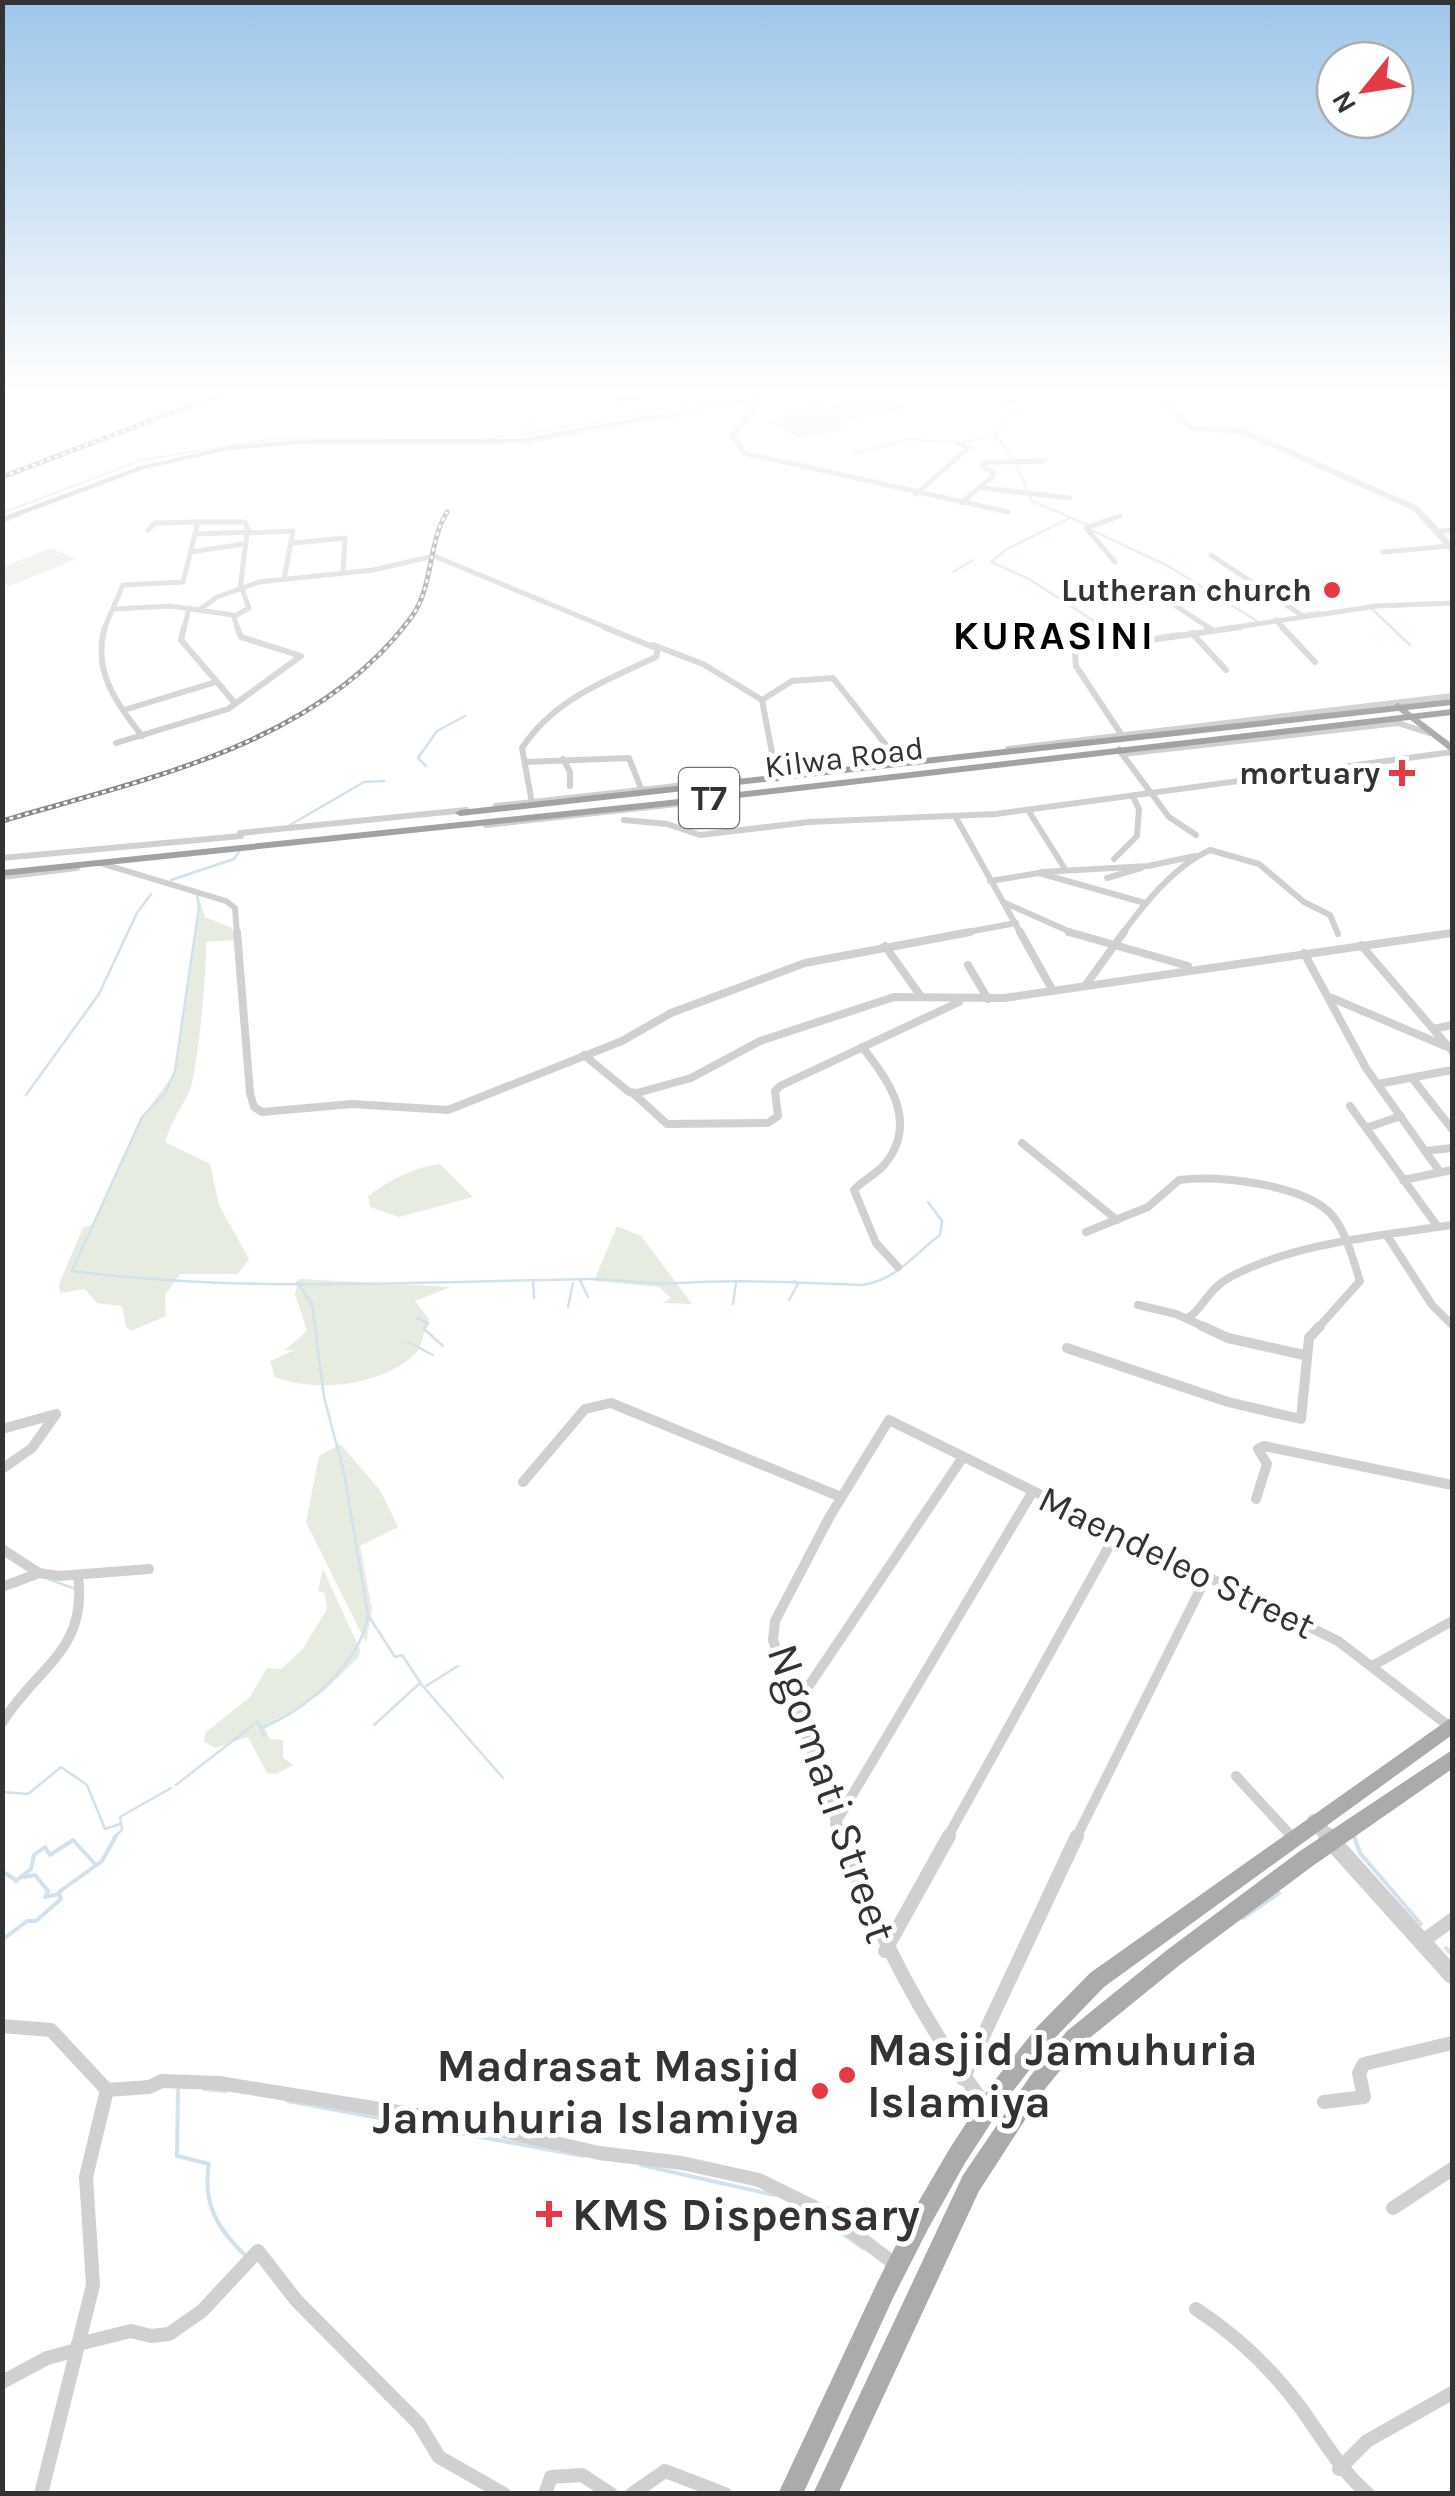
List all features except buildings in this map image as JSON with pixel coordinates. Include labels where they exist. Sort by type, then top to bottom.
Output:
[{"type":"highway","name":"Kilwa Road","points":[[1414,715],[1452,699]]},
{"type":"highway","name":"Kilwa Road","points":[[2,860],[901,763],[1452,712]]},
{"type":"highway","name":"Kilwa Road","points":[[2,875],[926,772],[1121,745]]},
{"type":"main road","points":[[2,517],[26,508]]},
{"type":"main road","points":[[1414,715],[1452,747]]},
{"type":"main road","points":[[1414,715],[1452,747]]},
{"type":"main road","points":[[790,2494],[898,2267],[987,2107],[1058,2016],[1098,1980],[1451,1726]]},
{"type":"main road","points":[[825,2494],[971,2183],[1038,2082],[1074,2038],[1117,2001],[1331,1840],[1452,1760]]},
{"type":"street","points":[[990,508],[1008,512]]},
{"type":"street","points":[[1415,508],[1452,548]]},
{"type":"street","points":[[1115,562],[1086,528],[1120,516]]},
{"type":"street","points":[[142,736],[96,658],[120,590],[127,583],[183,582],[198,522]]},
{"type":"street","points":[[115,610],[189,608],[235,616],[249,608],[241,589],[243,544],[249,532],[245,522],[154,524],[148,530]]},
{"type":"street","points":[[1440,531],[1452,530]]},
{"type":"street","points":[[194,534],[294,531],[284,579]]},
{"type":"street","points":[[294,542],[345,538],[342,572]]},
{"type":"street","points":[[191,552],[243,544]]},
{"type":"street","points":[[1382,552],[1452,548]]},
{"type":"street","points":[[1212,555],[1303,616]]},
{"type":"street","points":[[199,610],[241,589],[284,579],[434,556],[658,648],[656,657],[562,702],[541,717],[522,748],[532,802]]},
{"type":"street","points":[[1153,591],[1212,630]]},
{"type":"street","points":[[1274,598],[1294,592]]},
{"type":"street","points":[[1196,834],[1169,818],[1121,745],[1076,666],[1080,643],[1137,642],[1377,606],[1452,603]]},
{"type":"street","points":[[189,608],[181,640],[236,704]]},
{"type":"street","points":[[116,743],[236,704],[300,656],[241,637],[235,629],[235,616]]},
{"type":"street","points":[[1276,620],[1315,662]]},
{"type":"street","points":[[1192,633],[1226,670]]},
{"type":"street","points":[[649,644],[703,664],[762,700],[777,777]]},
{"type":"street","points":[[762,700],[792,680],[833,678],[901,763]]},
{"type":"street","points":[[124,710],[216,682]]},
{"type":"street","points":[[1121,745],[1452,699]]},
{"type":"street","points":[[1121,745],[1398,723],[1438,737]]},
{"type":"street","points":[[624,820],[667,824],[700,836],[809,822],[1028,810],[1452,747]]},
{"type":"street","points":[[562,759],[570,772],[570,786]]},
{"type":"street","points":[[526,762],[631,759],[641,790]]},
{"type":"street","points":[[1114,859],[1138,836],[1139,813],[1133,797]]},
{"type":"street","points":[[1028,810],[1064,870]]},
{"type":"street","points":[[955,816],[1054,991]]},
{"type":"street","points":[[1108,878],[1216,850],[1258,864],[1304,902],[1330,915],[1338,934]]},
{"type":"street","points":[[1085,986],[1145,902],[1197,856]]},
{"type":"street","points":[[101,864],[226,901],[235,908],[250,1092],[258,1111],[352,1104],[448,1110],[640,1033],[671,1013],[805,963],[1016,922]]},
{"type":"street","points":[[990,881],[1064,870],[1148,866]]},
{"type":"street","points":[[1039,873],[1145,902]]},
{"type":"street","points":[[1003,902],[1113,948],[1195,968]]},
{"type":"street","points":[[631,1093],[691,1078],[752,1044],[894,997],[988,999],[1452,933]]},
{"type":"street","points":[[1361,945],[1452,1050]]},
{"type":"street","points":[[884,946],[920,995]]},
{"type":"street","points":[[1304,953],[1332,998],[1366,1068],[1440,1172]]},
{"type":"street","points":[[968,965],[988,999]]},
{"type":"street","points":[[1332,998],[1452,1050]]},
{"type":"street","points":[[584,1055],[666,1124],[768,1123],[778,1116],[777,1088],[962,1000]]},
{"type":"street","points":[[1434,1029],[1452,1025]]},
{"type":"street","points":[[862,1047],[893,1086],[904,1115],[885,1163],[854,1190],[876,1243],[898,1267]]},
{"type":"street","points":[[1378,1084],[1452,1070]]},
{"type":"street","points":[[1412,1078],[1452,1129]]},
{"type":"street","points":[[1350,1106],[1438,1227]]},
{"type":"street","points":[[1366,1128],[1401,1116]]},
{"type":"street","points":[[1022,1143],[1116,1220]]},
{"type":"street","points":[[1425,1151],[1452,1148]]},
{"type":"street","points":[[1403,1180],[1452,1170]]},
{"type":"street","points":[[1067,1348],[1228,1402],[1300,1420],[1304,1355],[1321,1322],[1360,1282],[1342,1242],[1342,1226],[1320,1204],[1206,1178],[1179,1180],[1148,1207],[1086,1232]]},
{"type":"street","points":[[1188,1318],[1194,1315],[1200,1296],[1230,1276],[1342,1242],[1452,1224]]},
{"type":"street","points":[[1388,1237],[1417,1276],[1426,1301],[1452,1325]]},
{"type":"street","points":[[1138,1305],[1188,1318],[1228,1338],[1304,1355]]},
{"type":"street","points":[[523,1482],[585,1409],[611,1402],[840,1497]]},
{"type":"street","points":[[2,1429],[56,1414],[32,1448],[2,1469]]},
{"type":"street","name":"Maendeleo Street","points":[[889,1420],[1338,1641],[1451,1726]]},
{"type":"street","name":"Ngomati Street","points":[[889,1420],[840,1497],[775,1621],[773,1640],[835,1824],[885,1950],[924,2025],[987,2107]]},
{"type":"street","points":[[1256,1499],[1266,1464],[1258,1451],[1264,1446],[1452,1485]]},
{"type":"street","points":[[796,1704],[964,1456]]},
{"type":"street","points":[[835,1824],[1033,1491]]},
{"type":"street","points":[[885,1950],[1117,1532]]},
{"type":"street","points":[[2,1549],[39,1574]]},
{"type":"street","points":[[2,1587],[39,1574],[78,1576],[150,1569]]},
{"type":"street","points":[[2,1722],[7,1706],[45,1675],[75,1632],[84,1601],[78,1576]]},
{"type":"street","points":[[962,2079],[1098,1790],[1206,1576]]},
{"type":"street","points":[[1374,1666],[1452,1622]]},
{"type":"street","points":[[1236,1776],[1294,1838]]},
{"type":"street","points":[[1314,1822],[1452,1976]]},
{"type":"street","points":[[1423,1941],[1452,1920]]},
{"type":"street","points":[[2,2026],[51,2030],[107,2090]]},
{"type":"street","points":[[1324,2102],[1364,2097],[1358,2073],[1364,2064],[1427,2045],[1452,2042]]},
{"type":"street","points":[[107,2090],[149,2087],[162,2081],[218,2083],[472,2124],[599,2153],[682,2163],[759,2180],[830,2215],[898,2267]]},
{"type":"street","points":[[41,2494],[93,2286],[86,2176],[107,2090]]},
{"type":"street","points":[[1393,2208],[1452,2169]]},
{"type":"street","points":[[2,2382],[46,2358],[75,2348],[131,2331],[144,2337],[160,2335],[192,2322],[258,2251],[296,2300],[419,2424],[439,2457],[504,2494]]},
{"type":"street","points":[[1196,2309],[1224,2326],[1282,2383],[1339,2469],[1368,2494]]},
{"type":"street","points":[[1339,2469],[1367,2441],[1452,2393]]},
{"type":"street","points":[[632,2494],[665,2472],[725,2494]]},
{"type":"street","points":[[544,2494],[552,2477],[582,2475],[611,2494]]},
{"type":"shaded area","points":[[51,548],[77,559],[9,586],[3,583],[3,567]]},
{"type":"shaded area","points":[[197,892],[205,917],[232,928],[234,940],[206,942],[196,1064],[189,1092],[165,1142],[210,1164],[219,1205],[249,1259],[238,1274],[180,1274],[165,1295],[166,1316],[131,1331],[126,1327],[122,1306],[97,1303],[85,1289],[60,1293],[59,1284],[83,1228],[94,1224],[142,1117],[176,1071],[200,907]]},
{"type":"shaded area","points":[[440,1164],[473,1197],[399,1217],[370,1207],[368,1196],[385,1184],[411,1171]]},
{"type":"shaded area","points":[[617,1226],[641,1236],[692,1304],[662,1303],[671,1298],[659,1287],[594,1281]]},
{"type":"shaded area","points":[[299,1279],[451,1287],[415,1301],[429,1319],[417,1351],[401,1365],[367,1380],[310,1385],[275,1377],[270,1361],[295,1350],[285,1350],[307,1331],[295,1294]]},
{"type":"shaded area","points":[[340,1444],[380,1490],[398,1527],[360,1546],[372,1609],[366,1643],[306,1522],[319,1456]]},
{"type":"shaded area","points":[[323,1569],[360,1650],[359,1657],[323,1692],[265,1729],[270,1739],[283,1740],[283,1758],[294,1765],[276,1774],[267,1773],[248,1737],[215,1748],[204,1742],[205,1733],[250,1697],[267,1668],[281,1669],[302,1650],[327,1609],[325,1593],[318,1591]]},
{"type":"waterway","points":[[2,513],[14,508]]},
{"type":"waterway","points":[[1049,508],[1088,525]]},
{"type":"waterway","points":[[1420,509],[1452,544]]},
{"type":"waterway","points":[[2,522],[20,515]]},
{"type":"waterway","points":[[1068,519],[1007,549],[991,562],[1029,579],[1094,621],[1092,638],[1096,638]]},
{"type":"waterway","points":[[1089,529],[1168,566],[1257,621]]},
{"type":"waterway","points":[[953,572],[973,560]]},
{"type":"waterway","points":[[1372,609],[1410,645]]},
{"type":"waterway","points":[[1304,614],[1320,612]]},
{"type":"waterway","points":[[1158,636],[1180,633]]},
{"type":"waterway","points":[[426,766],[418,758],[437,731],[465,716]]},
{"type":"waterway","points":[[290,825],[364,782],[384,781]]},
{"type":"waterway","points":[[171,880],[234,859],[239,852]]},
{"type":"waterway","points":[[26,1095],[99,994],[137,913],[151,894]]},
{"type":"waterway","points":[[197,894],[199,907],[175,1071],[165,1093],[142,1117],[72,1271],[200,1282],[298,1284]]},
{"type":"waterway","points":[[796,1283],[862,1285],[895,1272],[940,1235],[942,1221],[928,1202]]},
{"type":"waterway","points":[[298,1284],[589,1279],[796,1283]]},
{"type":"waterway","points":[[580,1280],[588,1297]]},
{"type":"waterway","points":[[533,1282],[534,1298]]},
{"type":"waterway","points":[[733,1304],[736,1282]]},
{"type":"waterway","points":[[568,1307],[573,1283]]},
{"type":"waterway","points":[[789,1300],[796,1283]]},
{"type":"waterway","points":[[298,1284],[312,1304],[324,1397],[344,1473],[368,1615]]},
{"type":"waterway","points":[[417,1318],[428,1323],[424,1329],[443,1346]]},
{"type":"waterway","points":[[408,1342],[433,1355]]},
{"type":"waterway","points":[[48,1579],[73,1588]]},
{"type":"waterway","points":[[176,1785],[258,1721],[264,1736],[261,1728],[295,1710],[328,1683],[355,1651],[368,1615]]},
{"type":"waterway","points":[[368,1615],[395,1657],[402,1655],[420,1682]]},
{"type":"waterway","points":[[426,1686],[458,1666]]},
{"type":"waterway","points":[[374,1725],[420,1683],[503,1778]]},
{"type":"waterway","points":[[2,1792],[28,1794],[61,1767],[87,1785],[105,1829],[120,1824]]},
{"type":"waterway","points":[[113,1838],[122,1830],[120,1817],[171,1788]]},
{"type":"waterway","points":[[2,1940],[27,1921],[36,1921],[61,1899],[59,1892],[102,1861],[116,1836]]},
{"type":"waterway","points":[[1354,1836],[1360,1853],[1421,1924]]},
{"type":"waterway","points":[[16,1881],[31,1869],[34,1855],[45,1847],[50,1855],[73,1840],[95,1864]]},
{"type":"waterway","points":[[2,1871],[16,1881]]},
{"type":"waterway","points":[[24,1877],[35,1875],[48,1891],[45,1897],[59,1894]]},
{"type":"waterway","points":[[1243,1918],[1279,1893]]},
{"type":"waterway","points":[[1446,1948],[1452,1954]]},
{"type":"waterway","points":[[204,2089],[226,2091]]},
{"type":"waterway","points":[[178,2090],[177,2156],[209,2164],[208,2192],[214,2215],[247,2257]]},
{"type":"waterway","points":[[288,2101],[583,2156]]},
{"type":"waterway","points":[[641,2165],[774,2195]]},
{"type":"waterway","points":[[821,2218],[863,2248]]},
{"type":"railway","points":[[2,821],[169,772],[277,727],[327,698],[371,662],[418,607],[447,512]]},
{"type":"place","name":"Lutheran church","points":[[1332,590]]},
{"type":"place","name":"mortuary","points":[[1402,773]]},
{"type":"place","name":"Masjid Jamuhuria Islamiya","points":[[847,2075]]},
{"type":"place","name":"Madrasat Masjid Jamuhuria Islamiya","points":[[820,2091]]},
{"type":"place","name":"KMS Dispensary","points":[[549,2214]]},
{"type":"district","name":"KURASINI","points":[[1054,635]]}]
